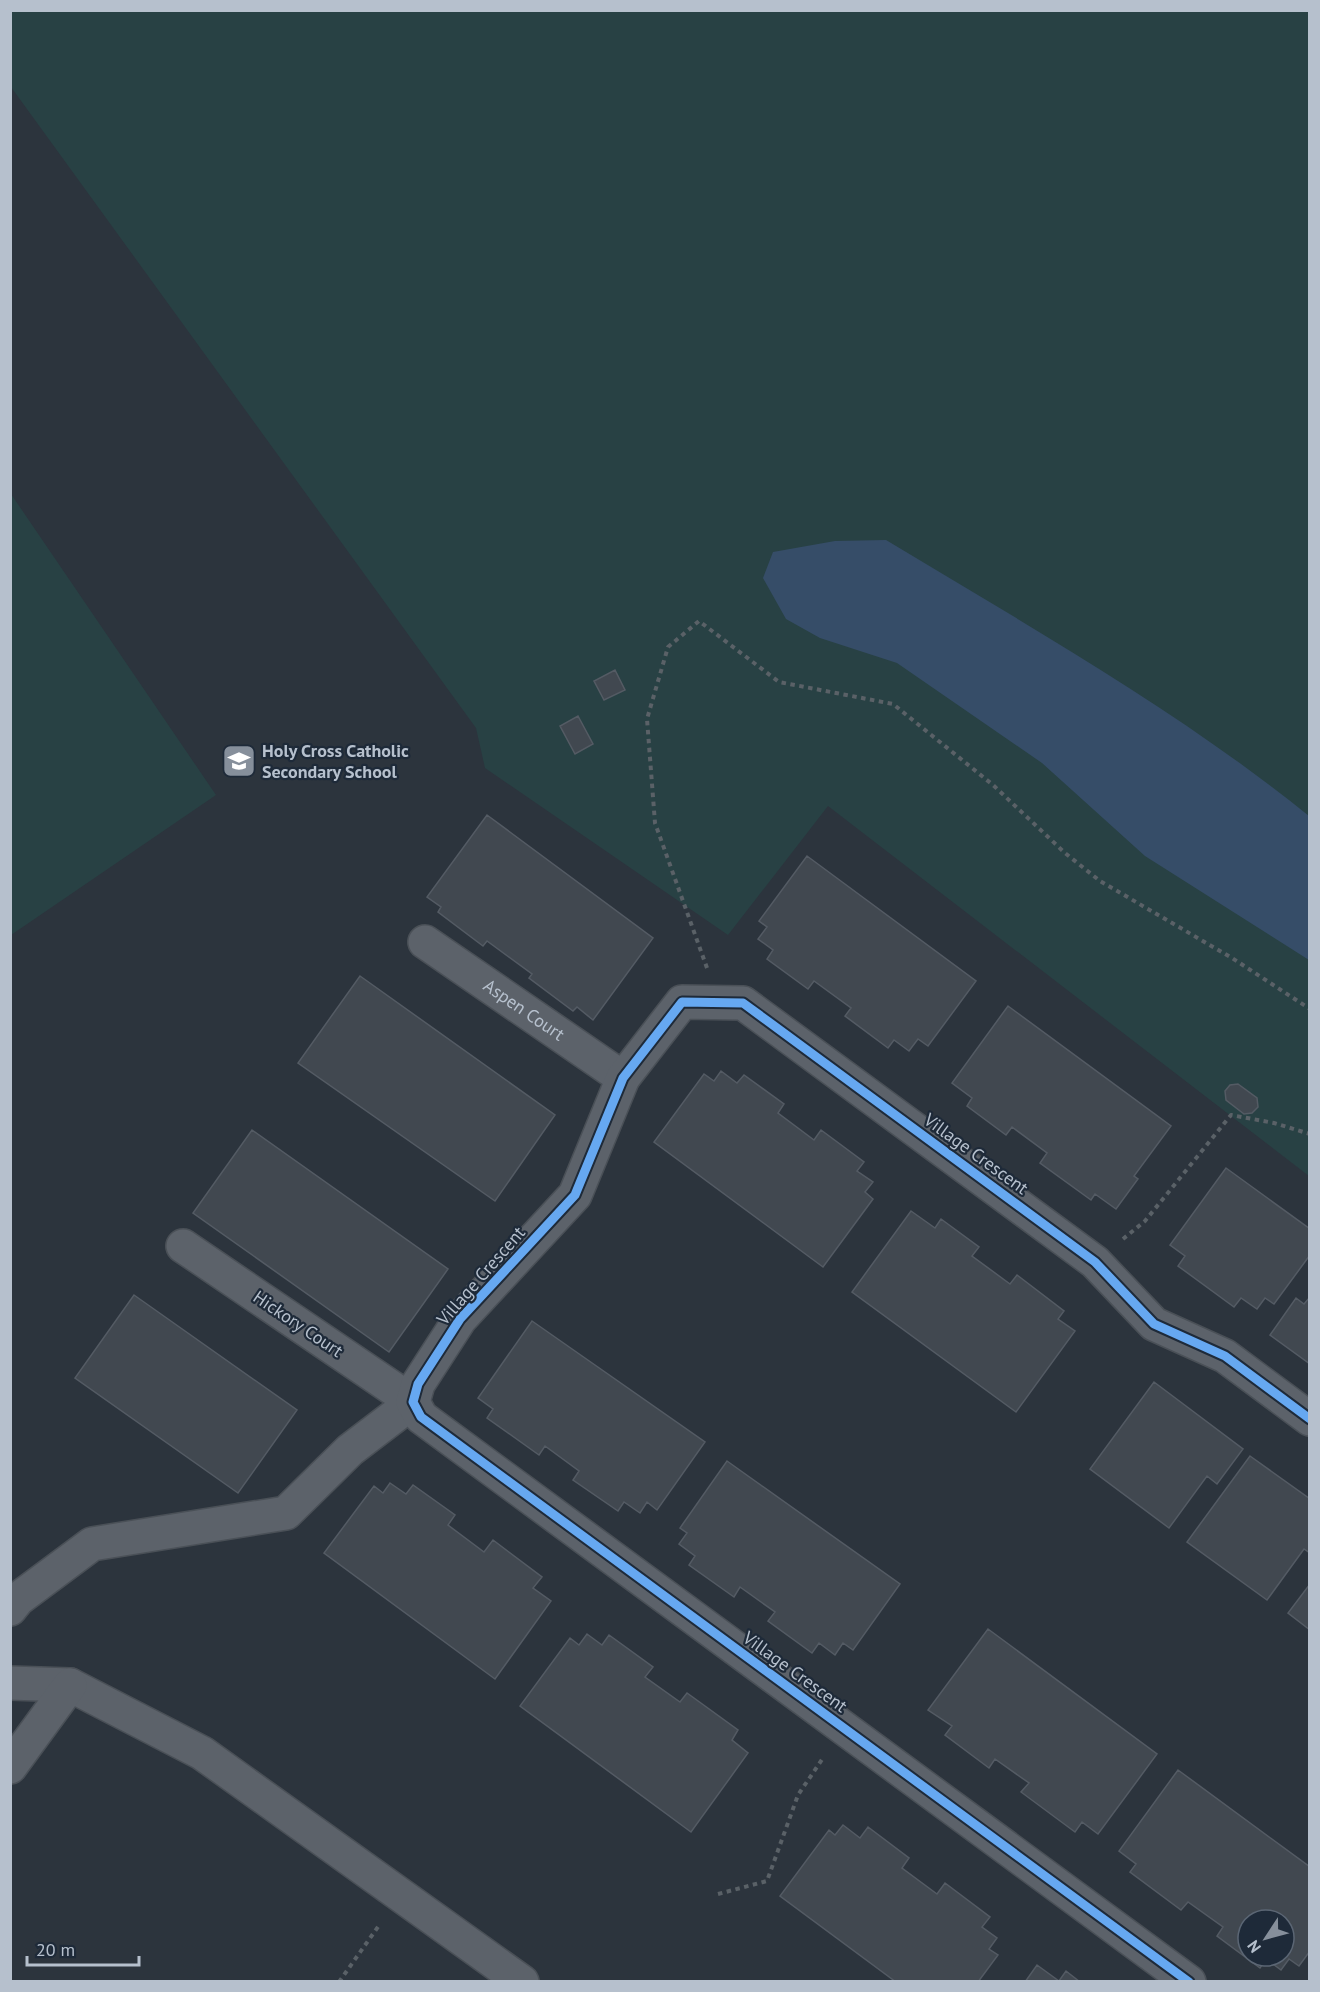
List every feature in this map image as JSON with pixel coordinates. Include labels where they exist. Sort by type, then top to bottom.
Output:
[{"type":"street","name":"Aspen Court","points":[[425,942],[623,1078]]},
{"type":"street","name":"Village Crescent","points":[[1189,1982],[421,1417],[412,1402],[418,1384],[460,1319],[575,1195],[623,1078],[682,1002],[743,1003],[1095,1262],[1154,1324],[1225,1356],[1310,1419]]},
{"type":"street","name":"Hickory Court","points":[[183,1245],[412,1402]]},
{"type":"street","points":[[10,1610],[18,1599],[92,1544],[286,1513],[350,1450],[412,1402]]},
{"type":"street","points":[[10,1683],[70,1685],[202,1753],[522,1982]]},
{"type":"street","points":[[10,1767],[70,1685]]},
{"type":"path","points":[[720,1003],[655,823],[647,719],[668,647],[699,621],[778,682],[893,704],[993,785],[1065,853],[1100,881],[1232,958],[1310,1009]]},
{"type":"path","points":[[1095,1262],[1145,1221],[1232,1115],[1274,1123],[1310,1134]]},
{"type":"path","points":[[718,1894],[767,1881],[798,1795],[844,1728]]},
{"type":"path","points":[[339,1982],[401,1895]]},
{"type":"green space","points":[[10,11],[1309,11],[1309,1176],[828,806],[728,935],[485,768],[476,728],[11,87]]},
{"type":"green space","points":[[11,494],[216,795],[10,935]]},
{"type":"water","points":[[886,540],[1156,705],[1259,777],[1309,816],[1309,960],[1145,856],[1042,763],[897,663],[820,638],[786,619],[763,578],[773,552],[835,541]]},
{"type":"building","points":[[615,670],[625,690],[604,700],[594,681]]},
{"type":"building","points":[[578,716],[593,744],[575,754],[560,726]]},
{"type":"building","points":[[487,815],[653,938],[593,1020],[577,1007],[573,1011],[529,978],[532,974],[487,941],[483,946],[438,912],[441,907],[427,897]]},
{"type":"building","points":[[807,856],[976,981],[928,1046],[918,1039],[909,1051],[894,1040],[888,1048],[845,1016],[851,1008],[814,981],[808,989],[767,959],[773,950],[758,939],[767,927],[759,921]]},
{"type":"building","points":[[360,976],[555,1115],[495,1201],[298,1063]]},
{"type":"building","points":[[1008,1006],[1171,1126],[1134,1176],[1138,1179],[1116,1209],[1095,1194],[1091,1200],[1040,1163],[1047,1153],[1012,1127],[1006,1135],[967,1106],[972,1098],[952,1083]]},
{"type":"building","points":[[721,1071],[737,1083],[744,1075],[784,1104],[778,1113],[814,1140],[821,1130],[864,1162],[857,1171],[873,1182],[865,1192],[873,1199],[823,1267],[654,1142],[704,1074],[714,1081]]},
{"type":"building","points":[[1238,1084],[1257,1098],[1258,1107],[1252,1113],[1244,1114],[1226,1100],[1225,1091],[1230,1085]]},
{"type":"building","points":[[252,1130],[448,1269],[389,1352],[193,1213]]},
{"type":"building","points":[[1226,1168],[1310,1229],[1310,1255],[1274,1304],[1265,1298],[1257,1309],[1241,1298],[1234,1307],[1178,1266],[1185,1256],[1170,1245]]},
{"type":"building","points":[[911,1211],[935,1228],[941,1219],[979,1247],[972,1256],[1010,1284],[1017,1275],[1064,1311],[1058,1319],[1075,1331],[1016,1412],[852,1292]]},
{"type":"building","points":[[134,1295],[297,1410],[238,1493],[75,1378]]},
{"type":"building","points":[[1310,1297],[1310,1364],[1270,1335],[1296,1298],[1304,1304]]},
{"type":"building","points":[[532,1321],[705,1442],[657,1510],[647,1502],[640,1513],[624,1502],[618,1511],[573,1480],[579,1471],[545,1446],[539,1455],[487,1418],[493,1409],[478,1398]]},
{"type":"building","points":[[1154,1382],[1243,1449],[1217,1484],[1207,1476],[1169,1528],[1090,1469]]},
{"type":"building","points":[[1250,1456],[1310,1499],[1310,1553],[1304,1549],[1267,1600],[1187,1542]]},
{"type":"building","points":[[727,1461],[900,1584],[853,1650],[843,1643],[835,1655],[819,1643],[812,1653],[768,1621],[775,1612],[740,1587],[734,1597],[689,1565],[695,1556],[679,1544],[687,1533],[680,1528]]},
{"type":"building","points":[[390,1483],[406,1494],[413,1485],[455,1515],[448,1525],[484,1552],[493,1540],[542,1577],[533,1588],[551,1601],[495,1679],[324,1553],[374,1486],[383,1493]]},
{"type":"building","points":[[1310,1584],[1310,1630],[1288,1613]]},
{"type":"building","points":[[988,1629],[1157,1754],[1098,1834],[1082,1822],[1075,1832],[1021,1792],[1029,1783],[995,1759],[989,1768],[945,1735],[952,1726],[928,1710]]},
{"type":"building","points":[[587,1634],[602,1645],[609,1635],[653,1667],[645,1677],[680,1702],[687,1693],[738,1730],[732,1740],[748,1753],[691,1832],[520,1706],[570,1638],[579,1645]]},
{"type":"building","points":[[1178,1770],[1310,1867],[1310,1951],[1299,1966],[1296,1964],[1296,1908],[1236,1908],[1236,1950],[1217,1936],[1223,1927],[1188,1902],[1181,1910],[1130,1872],[1136,1864],[1119,1851]]},
{"type":"building","points":[[843,1825],[860,1838],[868,1827],[909,1858],[902,1868],[937,1894],[945,1883],[990,1917],[982,1927],[997,1938],[989,1949],[998,1955],[978,1982],[896,1982],[780,1896],[829,1830],[835,1835]]},
{"type":"building","points":[[1037,1965],[1059,1981],[1066,1971],[1080,1982],[1025,1982]]},
{"type":"cycle path","points":[[1189,1982],[421,1417],[413,1402],[418,1384],[460,1319],[575,1195],[623,1078],[682,1002],[743,1003],[1095,1262],[1154,1324],[1225,1356],[1310,1419]]},
{"type":"place","name":"Holy Cross Catholic Secondary School","points":[[239,761]]}]
